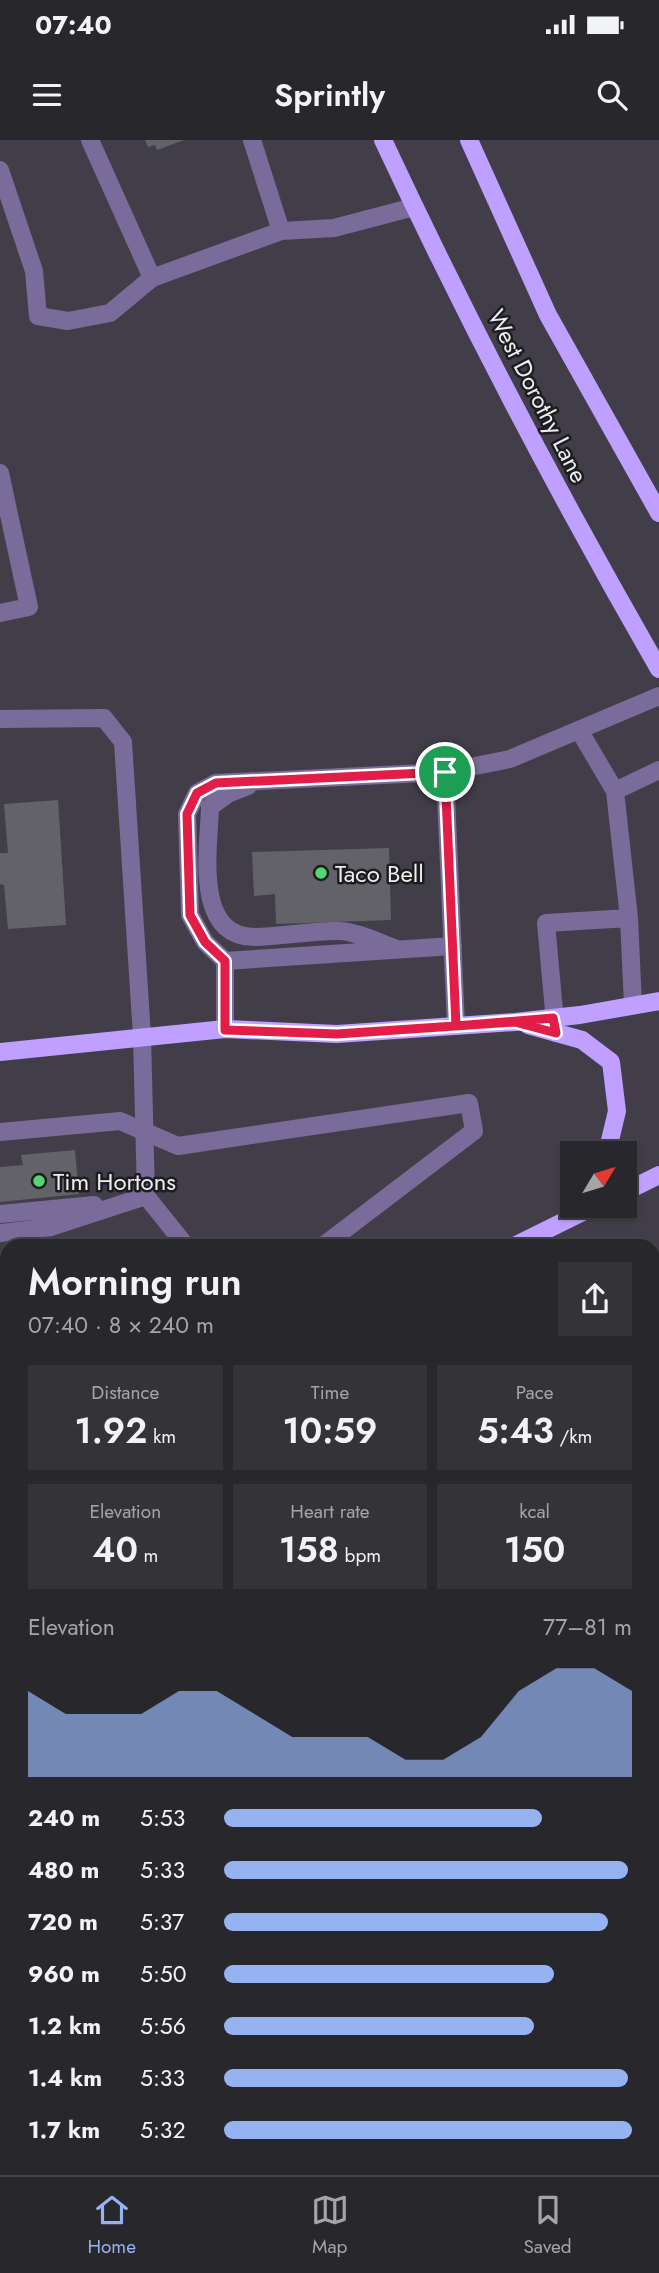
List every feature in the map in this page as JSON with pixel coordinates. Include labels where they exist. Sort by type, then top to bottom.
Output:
[{"type":"main road","name":"West Dorothy Lane","points":[[383,140],[414,207],[584,539],[659,670]]},
{"type":"main road","name":"West Dorothy Lane","points":[[469,140],[548,315],[659,513]]},
{"type":"main road","points":[[0,1052],[142,1036],[225,1030],[337,1034],[515,1022],[554,1025],[657,1000]]},
{"type":"main road","points":[[554,1025],[582,1040],[611,1062],[617,1111],[610,1141]]},
{"type":"main road","points":[[637,1186],[659,1175]]},
{"type":"main road","points":[[527,1239],[566,1218]]},
{"type":"street","points":[[90,140],[152,278]]},
{"type":"street","points":[[252,140],[281,231]]},
{"type":"street","points":[[0,170],[34,271],[38,316],[68,321],[110,313],[152,278],[281,231],[334,228],[414,207]]},
{"type":"street","points":[[0,473],[29,607],[0,613]]},
{"type":"street","points":[[225,1030],[225,961],[205,942],[190,915],[187,814],[197,793],[216,783],[445,772],[510,759],[659,696]]},
{"type":"street","points":[[0,719],[104,718],[123,742],[142,1036],[146,1196],[174,1239]]},
{"type":"street","points":[[579,730],[615,792],[629,918],[633,1006]]},
{"type":"street","points":[[615,792],[659,770]]},
{"type":"street","points":[[445,772],[456,1026]]},
{"type":"street","points":[[261,781],[228,794],[210,807],[208,891],[216,918],[236,935],[254,937],[343,931],[397,949]]},
{"type":"street","points":[[554,1025],[546,923],[629,918]]},
{"type":"street","points":[[225,961],[453,946]]},
{"type":"street","points":[[0,1132],[120,1121],[178,1146],[469,1103],[474,1131],[332,1239]]},
{"type":"street","points":[[0,1233],[51,1227],[146,1196]]},
{"type":"street","points":[[0,1214],[126,1202]]},
{"type":"shaded area","points":[[0,140],[659,140],[659,1239],[0,1239]]},
{"type":"building","points":[[145,140],[184,140],[157,150],[155,145],[148,147]]},
{"type":"building","points":[[58,800],[66,925],[8,929],[4,885],[0,884],[0,853],[8,853],[4,804]]},
{"type":"building","name":"Taco Bell","points":[[389,848],[391,920],[276,924],[275,894],[254,896],[252,852]]},
{"type":"building","name":"Tim Hortons","points":[[75,1150],[79,1194],[0,1202],[0,1167],[23,1165],[21,1155]]},
{"type":"place","name":"Taco Bell","points":[[321,873]]},
{"type":"place","name":"Tim Hortons","points":[[39,1181]]},
{"type":"route","points":[[445,772],[216,783],[197,793],[187,814],[190,915],[205,942],[225,961],[225,1030],[337,1034],[515,1022],[556,1033],[553,1018],[515,1022],[456,1026],[445,772]]}]
